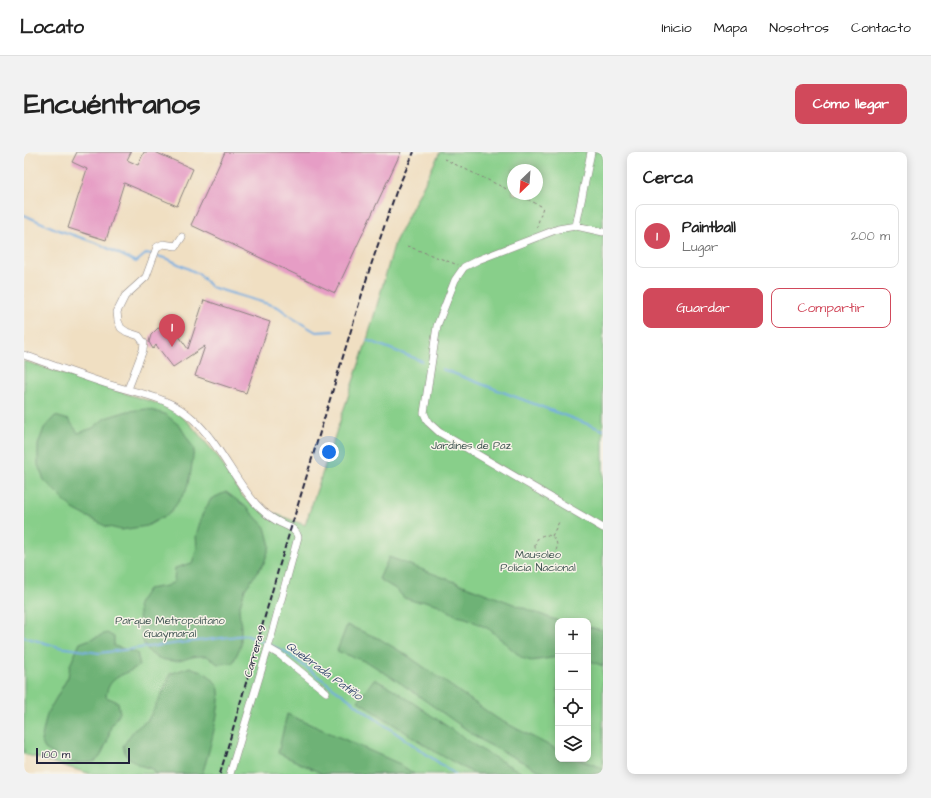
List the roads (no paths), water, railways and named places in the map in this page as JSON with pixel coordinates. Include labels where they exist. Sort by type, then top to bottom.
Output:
[{"type":"street","points":[[576,226],[591,152]]},
{"type":"street","points":[[603,232],[576,226],[558,229],[478,260],[464,267],[455,280],[437,326],[424,407],[424,413],[428,422],[439,432],[603,528]]},
{"type":"street","points":[[24,355],[128,389],[143,350],[144,343],[139,336],[127,332],[121,328],[118,321],[117,312],[125,296],[146,277],[157,247],[163,244],[176,246],[182,237]]},
{"type":"street","name":"Carrera 9","points":[[128,389],[163,399],[179,407],[194,420],[224,456],[246,492],[261,509],[278,522],[291,528],[297,533],[298,537],[268,648],[230,774]]},
{"type":"street","points":[[268,648],[280,654],[326,692]]},
{"type":"waterway","points":[[24,215],[56,229],[99,244],[136,262],[147,253],[168,259],[199,274],[211,287],[278,307],[294,319],[316,332],[333,331]]},
{"type":"waterway","points":[[367,340],[422,361]]},
{"type":"waterway","points":[[442,369],[603,430]]},
{"type":"waterway","name":"Quebrada Patiño","points":[[24,637],[59,647],[99,653],[246,635],[284,651],[370,715],[455,774]]},
{"type":"railway","points":[[220,774],[279,567],[369,271],[396,192],[414,152]]},
{"type":"place","name":"Paintball","points":[[172,347]]},
{"type":"park label","name":"Jardines de Paz","points":[[471,445]]},
{"type":"park label","name":"Mausoleo Policía Nacional","points":[[538,560]]},
{"type":"park label","name":"Parque Metropolitano Guaymaral","points":[[170,626]]}]
